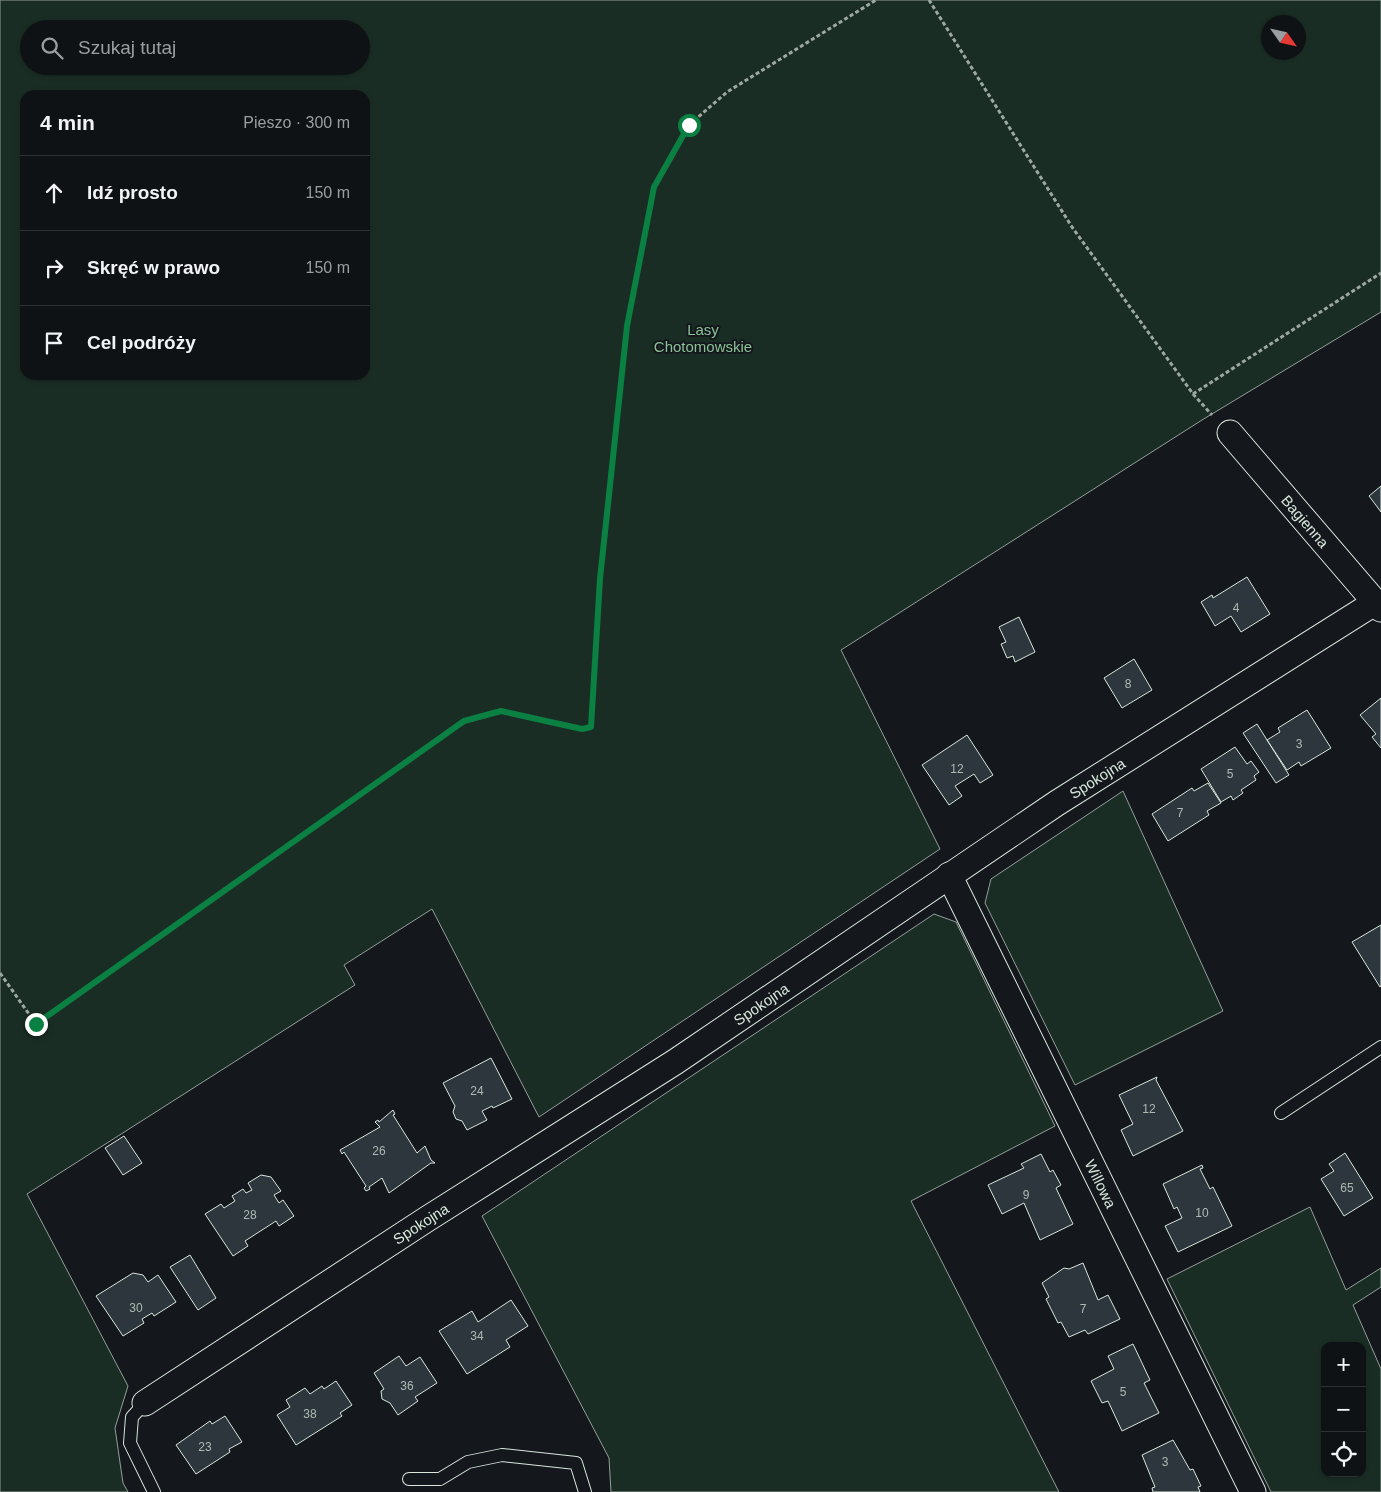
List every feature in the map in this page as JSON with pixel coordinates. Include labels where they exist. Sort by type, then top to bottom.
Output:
[{"type":"street","name":"Bagienna","points":[[1230,433],[1378,605]]},
{"type":"street","name":"Spokojna","points":[[145,1403],[427,1219],[675,1062],[1065,798],[1378,605]]},
{"type":"street","name":"Willowa","points":[[949,875],[1252,1492]]},
{"type":"lane","points":[[1281,1113],[1381,1047]]},
{"type":"lane","points":[[145,1403],[132,1417],[130,1443],[154,1492]]},
{"type":"lane","points":[[409,1479],[440,1479],[468,1462],[502,1455],[576,1463],[585,1492]]},
{"type":"path","points":[[0,973],[36,1024],[464,721],[501,711],[582,729],[591,727],[600,579],[627,326],[654,187],[689,125],[727,92],[876,0]]},
{"type":"path","points":[[929,0],[1072,227],[1193,394],[1230,433]]},
{"type":"path","points":[[1193,394],[1381,273]]},
{"type":"green space","name":"Lasy Chotomowskie","points":[[0,0],[1381,0],[1381,312],[1202,420],[841,650],[940,849],[539,1117],[432,909],[344,965],[355,985],[27,1194],[128,1386],[115,1428],[123,1483],[128,1492],[0,1492]]},
{"type":"green space","points":[[1123,791],[1223,1011],[1075,1085],[985,903],[991,879]]},
{"type":"green space","points":[[934,914],[956,922],[1055,1126],[911,1201],[1059,1492],[611,1492],[609,1458],[482,1216]]},
{"type":"green space","points":[[1310,1207],[1346,1290],[1381,1268],[1381,1287],[1353,1305],[1381,1369],[1381,1492],[1271,1492],[1167,1279]]},
{"type":"building","points":[[1381,486],[1381,512],[1369,496]]},
{"type":"building","points":[[1247,577],[1270,614],[1241,632],[1231,616],[1215,626],[1201,602],[1212,595],[1213,598]]},
{"type":"building","points":[[1019,617],[1035,652],[1015,662],[1013,656],[1007,658],[1001,644],[1006,642],[999,627]]},
{"type":"building","points":[[1134,659],[1152,690],[1122,708],[1104,678]]},
{"type":"building","points":[[1381,698],[1381,748],[1372,737],[1376,734],[1360,715]]},
{"type":"building","points":[[1307,710],[1331,748],[1301,766],[1299,762],[1287,770],[1267,740],[1280,732],[1278,728]]},
{"type":"building","points":[[1257,724],[1289,775],[1276,783],[1243,733]]},
{"type":"building","points":[[967,735],[993,775],[980,783],[974,774],[955,786],[962,796],[949,805],[922,765]]},
{"type":"building","points":[[1235,747],[1247,764],[1251,761],[1259,772],[1254,776],[1256,780],[1241,790],[1243,793],[1233,800],[1231,796],[1221,802],[1201,769]]},
{"type":"building","points":[[1208,783],[1221,803],[1207,811],[1209,815],[1168,841],[1152,814],[1192,788],[1194,791]]},
{"type":"building","points":[[1381,925],[1381,986],[1380,987],[1352,942]]},
{"type":"building","points":[[491,1058],[512,1099],[482,1111],[487,1120],[467,1130],[462,1121],[456,1119],[453,1112],[455,1106],[443,1083]]},
{"type":"building","points":[[1157,1077],[1156,1080],[1183,1131],[1133,1156],[1121,1130],[1133,1124],[1119,1095]]},
{"type":"building","points":[[393,1110],[395,1114],[393,1115],[417,1153],[425,1146],[431,1160],[435,1163],[431,1163],[389,1193],[382,1178],[366,1191],[364,1188],[366,1186],[344,1152],[342,1154],[340,1150],[380,1127],[375,1122],[378,1120],[379,1122]]},
{"type":"building","points":[[124,1136],[142,1163],[123,1175],[105,1148]]},
{"type":"building","points":[[1345,1153],[1373,1198],[1344,1216],[1321,1179],[1334,1171],[1329,1164]]},
{"type":"building","points":[[1041,1154],[1050,1172],[1053,1170],[1061,1185],[1056,1188],[1073,1224],[1040,1240],[1024,1203],[1002,1214],[988,1185],[1024,1168],[1021,1164]]},
{"type":"building","points":[[1202,1165],[1203,1168],[1200,1169],[1210,1189],[1213,1187],[1232,1226],[1178,1252],[1165,1226],[1182,1218],[1177,1207],[1174,1209],[1163,1184]]},
{"type":"building","points":[[261,1175],[271,1177],[281,1191],[274,1195],[279,1203],[283,1200],[294,1216],[279,1226],[276,1221],[245,1241],[248,1246],[233,1256],[205,1214],[221,1204],[224,1208],[235,1201],[232,1196],[243,1189],[246,1193],[252,1190],[248,1183]]},
{"type":"building","points":[[190,1255],[216,1298],[198,1310],[170,1267]]},
{"type":"building","points":[[1083,1263],[1098,1300],[1108,1295],[1120,1319],[1088,1334],[1085,1330],[1069,1337],[1061,1322],[1058,1323],[1046,1299],[1049,1297],[1042,1283],[1064,1268],[1069,1269]]},
{"type":"building","points":[[133,1273],[143,1275],[148,1282],[158,1275],[176,1302],[154,1316],[152,1313],[142,1319],[144,1323],[123,1336],[96,1296]]},
{"type":"building","points":[[511,1300],[528,1326],[506,1340],[510,1347],[467,1374],[439,1331],[472,1311],[478,1322]]},
{"type":"building","points":[[1133,1344],[1150,1380],[1144,1383],[1159,1413],[1122,1431],[1108,1401],[1102,1403],[1091,1381],[1114,1369],[1108,1356]]},
{"type":"building","points":[[399,1356],[406,1366],[420,1357],[437,1383],[415,1397],[418,1401],[398,1415],[390,1403],[382,1399],[381,1391],[384,1389],[374,1373]]},
{"type":"building","points":[[336,1381],[352,1405],[340,1413],[342,1416],[296,1445],[277,1415],[290,1407],[286,1400],[305,1388],[310,1394],[322,1386],[324,1389]]},
{"type":"building","points":[[225,1416],[242,1442],[229,1449],[230,1452],[196,1474],[176,1445],[210,1421],[212,1424]]},
{"type":"building","points":[[1173,1440],[1190,1470],[1193,1469],[1201,1486],[1198,1487],[1200,1492],[1153,1492],[1152,1488],[1155,1487],[1142,1455]]},
{"type":"route","points":[[36,1024],[464,721],[501,711],[582,729],[591,727],[600,579],[627,326],[654,187],[689,125]]}]
